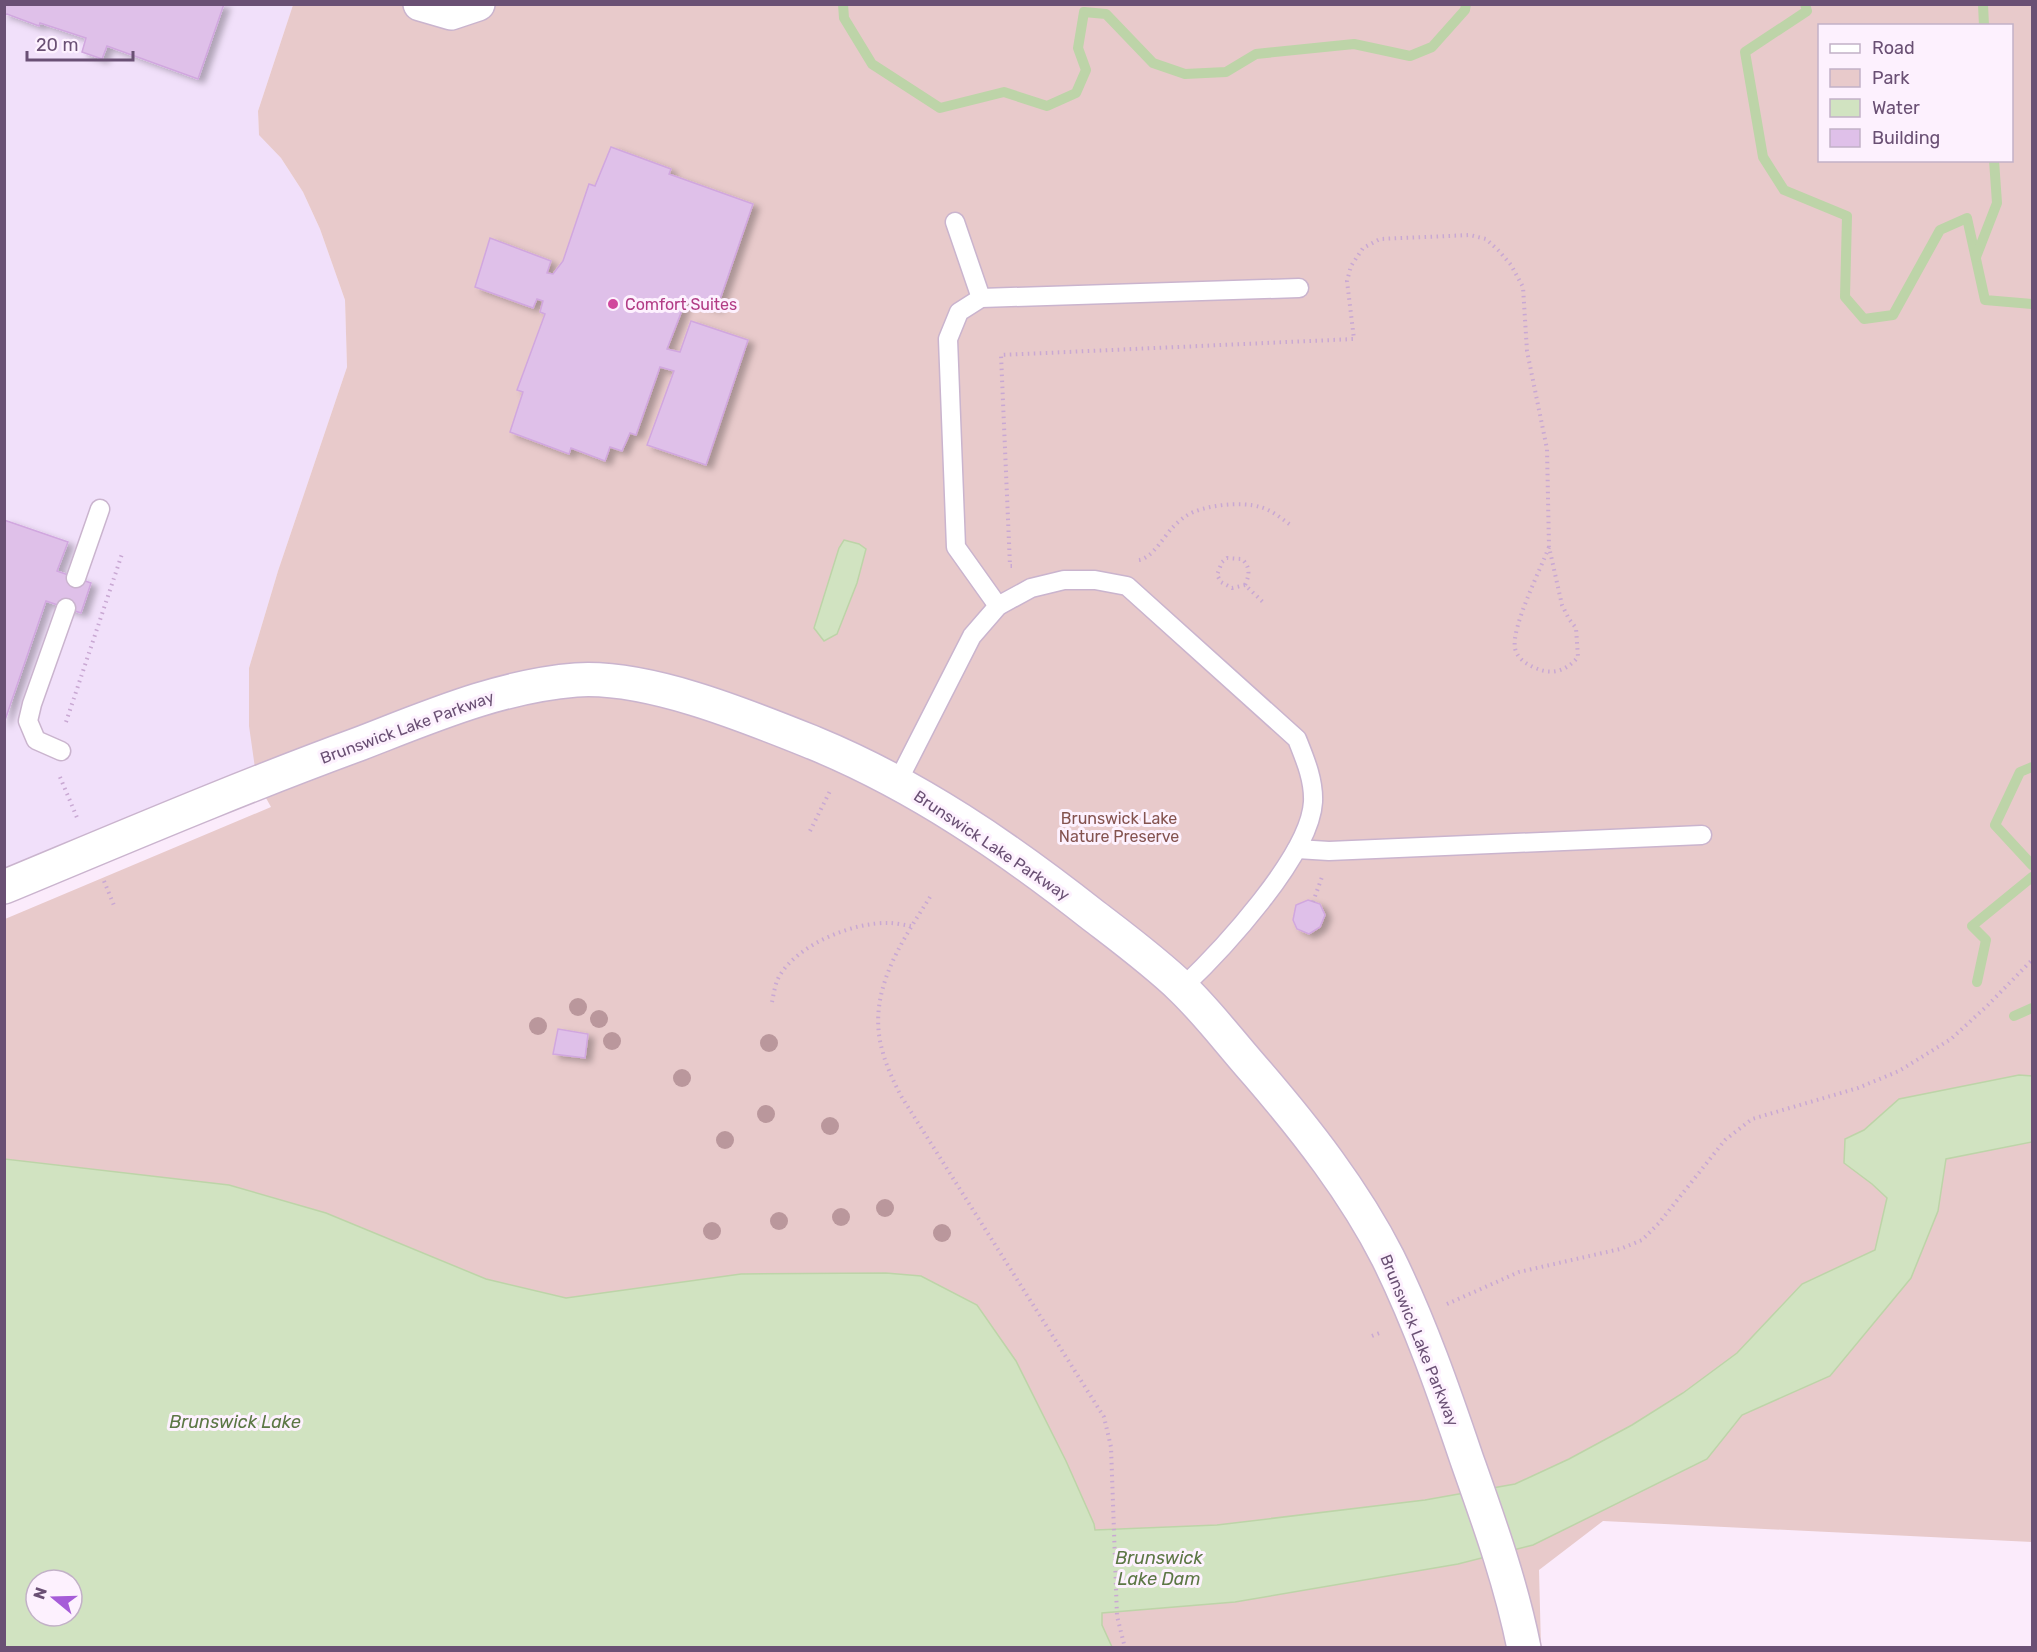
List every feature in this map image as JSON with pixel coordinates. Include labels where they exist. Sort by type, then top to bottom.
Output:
[{"type":"street","points":[[420,4],[452,13],[478,4]]},
{"type":"street","name":"Brunswick Lake Parkway","points":[[4,887],[299,766],[481,699],[546,684],[581,680],[618,681],[679,695],[756,720],[846,757],[897,783],[972,828],[1057,886],[1182,988],[1306,1132],[1345,1188],[1386,1256],[1414,1318],[1444,1392],[1506,1571],[1524,1647]]},
{"type":"lane","points":[[955,222],[981,298]]},
{"type":"lane","points":[[998,606],[956,547],[948,339],[959,312],[981,298],[1299,288]]},
{"type":"lane","points":[[76,578],[100,509]]},
{"type":"lane","points":[[897,783],[972,636],[998,606],[1031,588],[1064,579],[1095,580],[1127,586],[1297,739],[1308,769],[1313,801],[1308,826],[1297,849],[1257,906],[1211,961],[1182,988]]},
{"type":"lane","points":[[61,751],[36,740],[28,721],[66,608]]},
{"type":"lane","points":[[1297,849],[1329,851],[1702,835]]},
{"type":"path","points":[[1021,564],[1010,566],[1001,355],[1354,339],[1347,281],[1351,266],[1363,248],[1380,239],[1418,236],[1470,235],[1486,239],[1511,265],[1523,287],[1527,351],[1547,449],[1550,547],[1562,605],[1576,628],[1578,657],[1570,666],[1559,671],[1543,671],[1523,662],[1515,648],[1516,632],[1550,547]]},
{"type":"path","points":[[1130,561],[1144,559],[1187,515],[1203,509],[1240,504],[1260,507],[1276,514],[1292,526]]},
{"type":"path","points":[[66,722],[122,554]]},
{"type":"path","points":[[1227,558],[1242,559],[1248,565],[1249,575],[1245,585],[1232,588],[1221,582],[1217,575],[1222,562],[1227,558]]},
{"type":"path","points":[[1245,585],[1265,604]]},
{"type":"path","points":[[59,774],[82,829]]},
{"type":"path","points":[[810,831],[834,783]]},
{"type":"path","points":[[1313,902],[1324,871]]},
{"type":"path","points":[[103,878],[115,908]]},
{"type":"path","points":[[930,897],[891,962],[883,986],[879,1008],[883,1053],[901,1096],[1104,1417],[1111,1447],[1117,1616],[1125,1647]]},
{"type":"path","points":[[772,1002],[778,978],[788,965],[795,957],[821,941],[855,927],[871,924],[889,923],[912,926]]},
{"type":"path","points":[[1372,1336],[1519,1272],[1620,1249],[1642,1240],[1659,1223],[1725,1140],[1752,1119],[1858,1088],[1899,1071],[1951,1039],[1988,1006],[2032,960]]},
{"type":"shaded area","points":[[5,5],[293,5],[258,111],[259,134],[281,158],[303,192],[320,229],[345,300],[347,367],[278,571],[249,668],[257,782],[5,887]]},
{"type":"green space","name":"Brunswick Lake Nature Preserve","points":[[293,5],[2032,5],[2032,1542],[1603,1521],[1539,1570],[1541,1647],[5,1648],[5,919],[271,807],[257,782],[249,726],[249,668],[278,571],[347,367],[345,300],[320,229],[303,192],[281,158],[259,135],[258,111]]},
{"type":"water","points":[[844,540],[859,544],[866,549],[857,583],[837,634],[824,641],[814,628],[839,548]]},
{"type":"water","name":"Brunswick Lake","points":[[2019,1075],[2032,1076],[2032,1142],[1946,1159],[1938,1211],[1911,1278],[1830,1376],[1742,1415],[1707,1459],[1533,1545],[1458,1564],[1235,1602],[1102,1613],[1102,1625],[1112,1647],[5,1648],[5,1159],[229,1185],[326,1213],[486,1279],[566,1298],[741,1274],[886,1273],[921,1276],[977,1305],[1016,1361],[1066,1461],[1095,1530],[1217,1525],[1425,1500],[1515,1484],[1569,1459],[1632,1425],[1683,1393],[1737,1353],[1802,1284],[1875,1250],[1887,1198],[1844,1163],[1845,1139],[1864,1130],[1899,1099]]},
{"type":"building","points":[[4,4],[224,4],[198,79],[107,46],[102,59],[82,52],[86,38],[40,23],[39,26],[7,14],[4,15]]},
{"type":"building","name":"Comfort Suites","points":[[611,147],[671,169],[669,174],[753,204],[717,308],[686,300],[667,349],[680,352],[691,321],[748,340],[706,465],[647,445],[674,371],[660,367],[636,435],[630,433],[622,451],[610,447],[605,461],[571,448],[569,454],[510,432],[523,392],[517,390],[545,314],[540,312],[543,301],[537,299],[533,308],[475,287],[490,238],[551,261],[547,273],[553,274],[563,261],[589,184],[595,186]]},
{"type":"building","points":[[4,520],[68,542],[57,571],[91,583],[81,613],[46,601],[4,723]]},
{"type":"building","points":[[1308,900],[1320,904],[1325,915],[1320,927],[1309,934],[1297,929],[1293,920],[1296,905]]},
{"type":"building","points":[[558,1029],[588,1034],[585,1058],[553,1054]]},
{"type":"waterway","points":[[843,4],[844,18],[872,64],[940,108],[1004,92],[1047,106],[1076,93],[1086,70],[1078,48],[1084,12],[1106,14],[1153,63],[1185,74],[1226,72],[1256,54],[1354,44],[1410,56],[1432,47],[1465,10],[1466,4]]},
{"type":"waterway","points":[[1805,4],[1807,11],[1745,52],[1763,157],[1784,190],[1847,216],[1845,297],[1864,319],[1893,315],[1940,230],[1967,218],[1985,300],[2032,304]]},
{"type":"waterway","points":[[1983,4],[1984,24]]},
{"type":"waterway","points":[[1976,257],[1997,203],[1994,162]]},
{"type":"waterway","points":[[2032,767],[2020,772],[1995,825],[2032,865]]},
{"type":"waterway","points":[[1977,982],[1986,940],[1972,926],[2032,877]]},
{"type":"waterway","points":[[2014,1016],[2032,1008]]},
{"type":"place","name":"Comfort Suites","points":[[613,304]]},
{"type":"water label","name":"Brunswick Lake Dam","points":[[1159,1568]]}]
